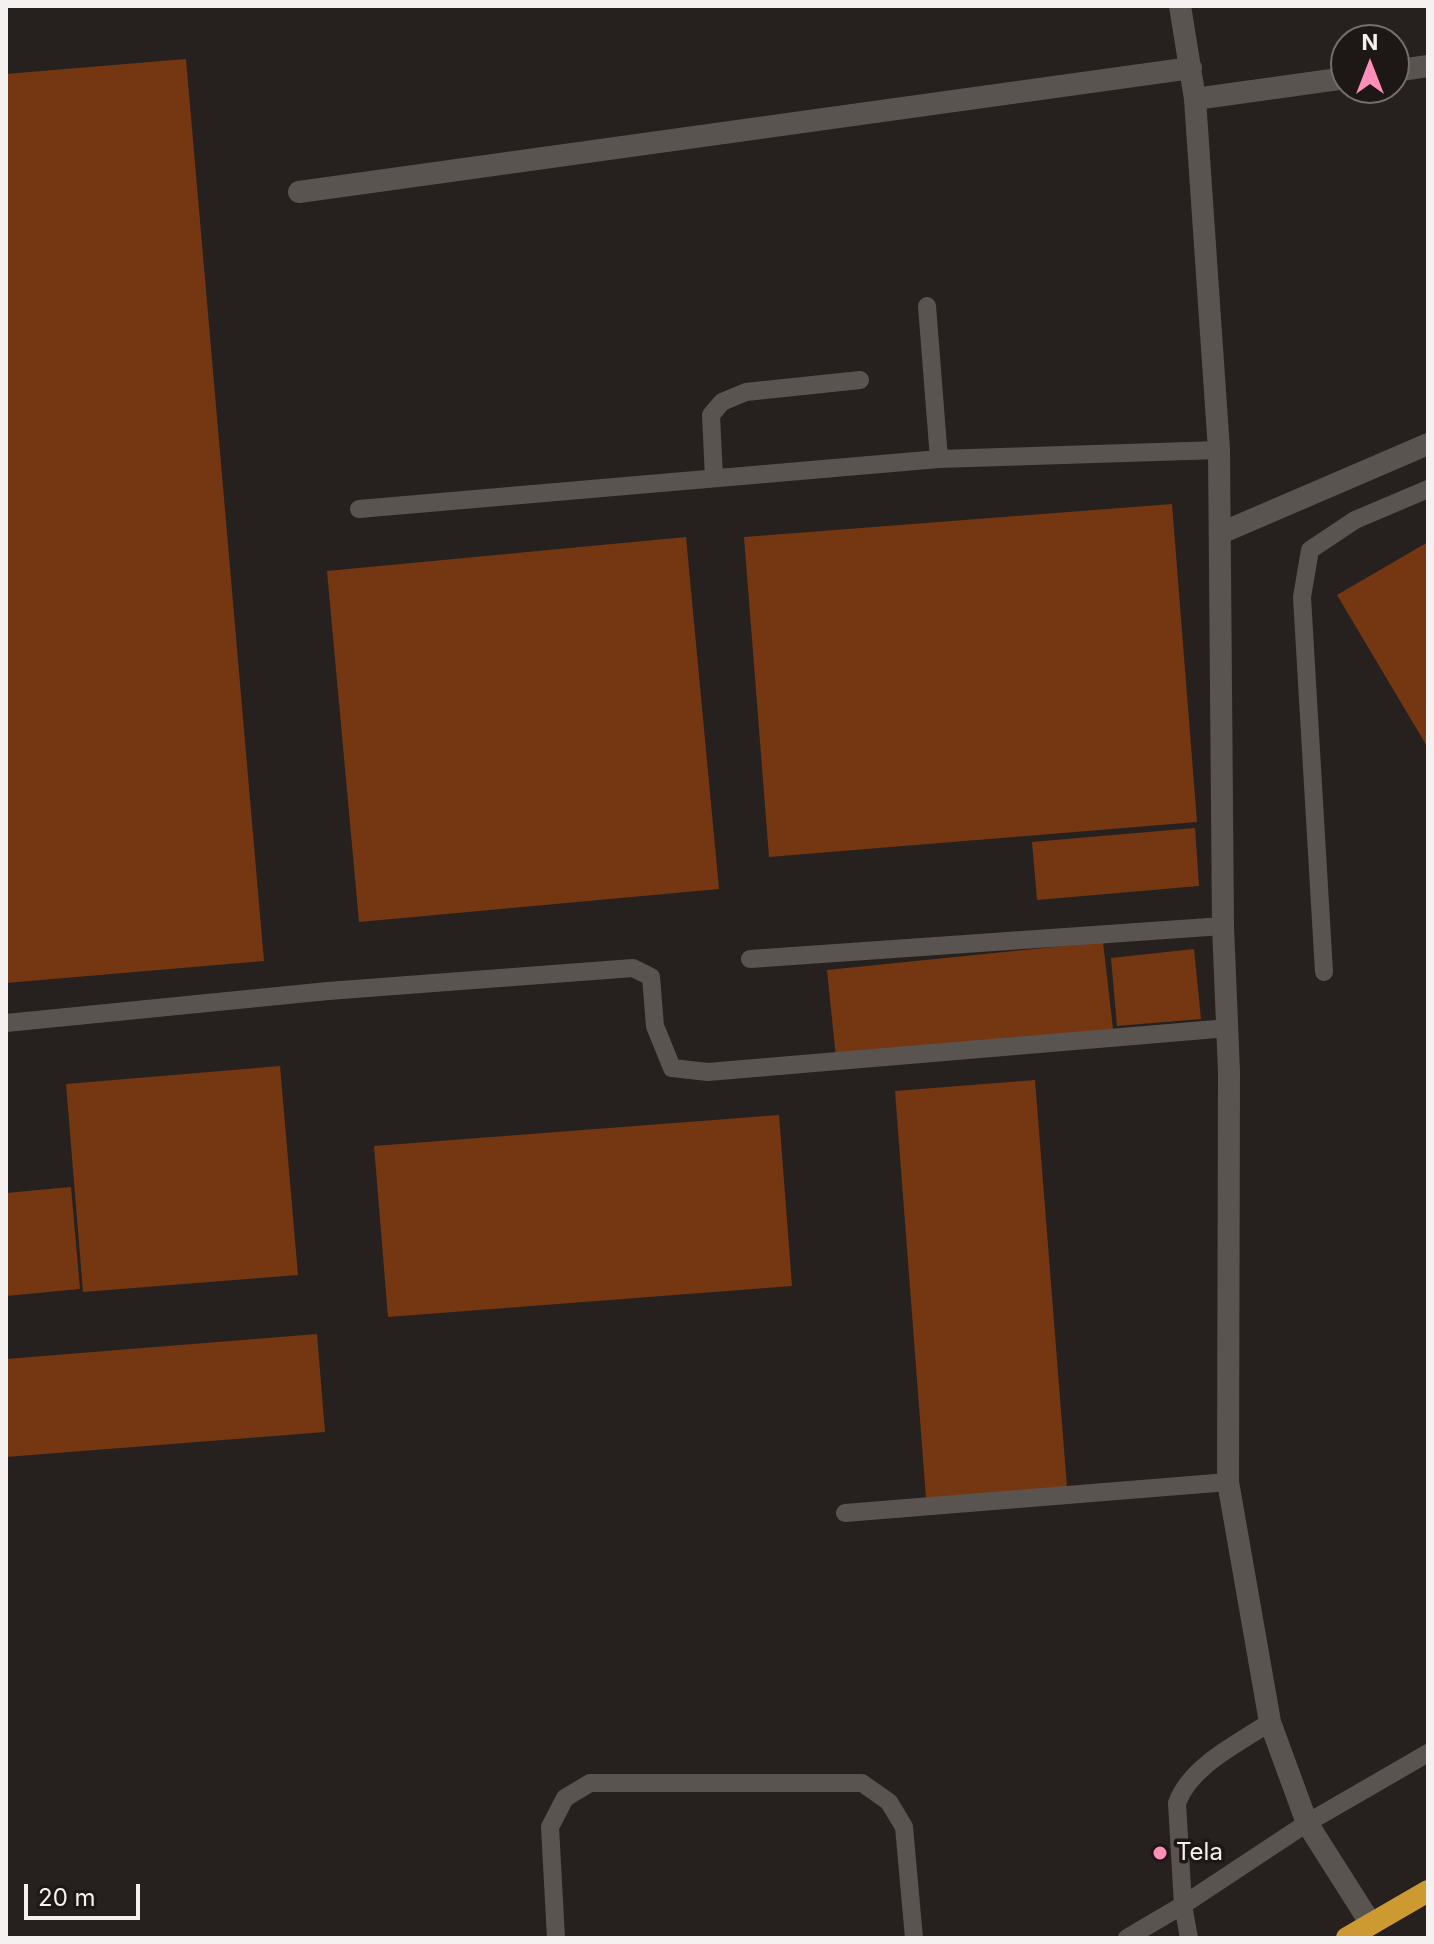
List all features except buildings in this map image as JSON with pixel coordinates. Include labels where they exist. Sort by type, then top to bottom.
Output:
[{"type":"highway","points":[[1347,1938],[1428,1891]]},
{"type":"street","points":[[1180,6],[1195,99],[1219,450],[1223,926],[1228,1028],[1228,1482],[1270,1722],[1307,1823],[1371,1924]]},
{"type":"street","points":[[299,192],[1191,68]]},
{"type":"street","points":[[1195,99],[1330,80]]},
{"type":"street","points":[[1221,533],[1428,444]]},
{"type":"lane","points":[[927,306],[939,459]]},
{"type":"lane","points":[[714,478],[711,415],[722,402],[746,392],[860,380]]},
{"type":"lane","points":[[359,509],[939,459],[1219,450]]},
{"type":"lane","points":[[1324,972],[1302,597],[1310,550],[1355,520],[1428,489]]},
{"type":"lane","points":[[750,959],[1223,926]]},
{"type":"lane","points":[[6,1023],[328,991],[633,968],[651,977],[655,1026],[672,1068],[708,1072],[1228,1028]]},
{"type":"lane","points":[[845,1513],[1228,1482]]},
{"type":"lane","points":[[1189,1938],[1183,1905],[1177,1803],[1181,1793],[1204,1767],[1270,1722]]},
{"type":"lane","points":[[1127,1938],[1307,1823],[1428,1753]]},
{"type":"lane","points":[[556,1938],[550,1827],[565,1798],[590,1783],[862,1783],[889,1802],[904,1827],[914,1938]]},
{"type":"place","name":"Tela","points":[[1160,1853]]}]
